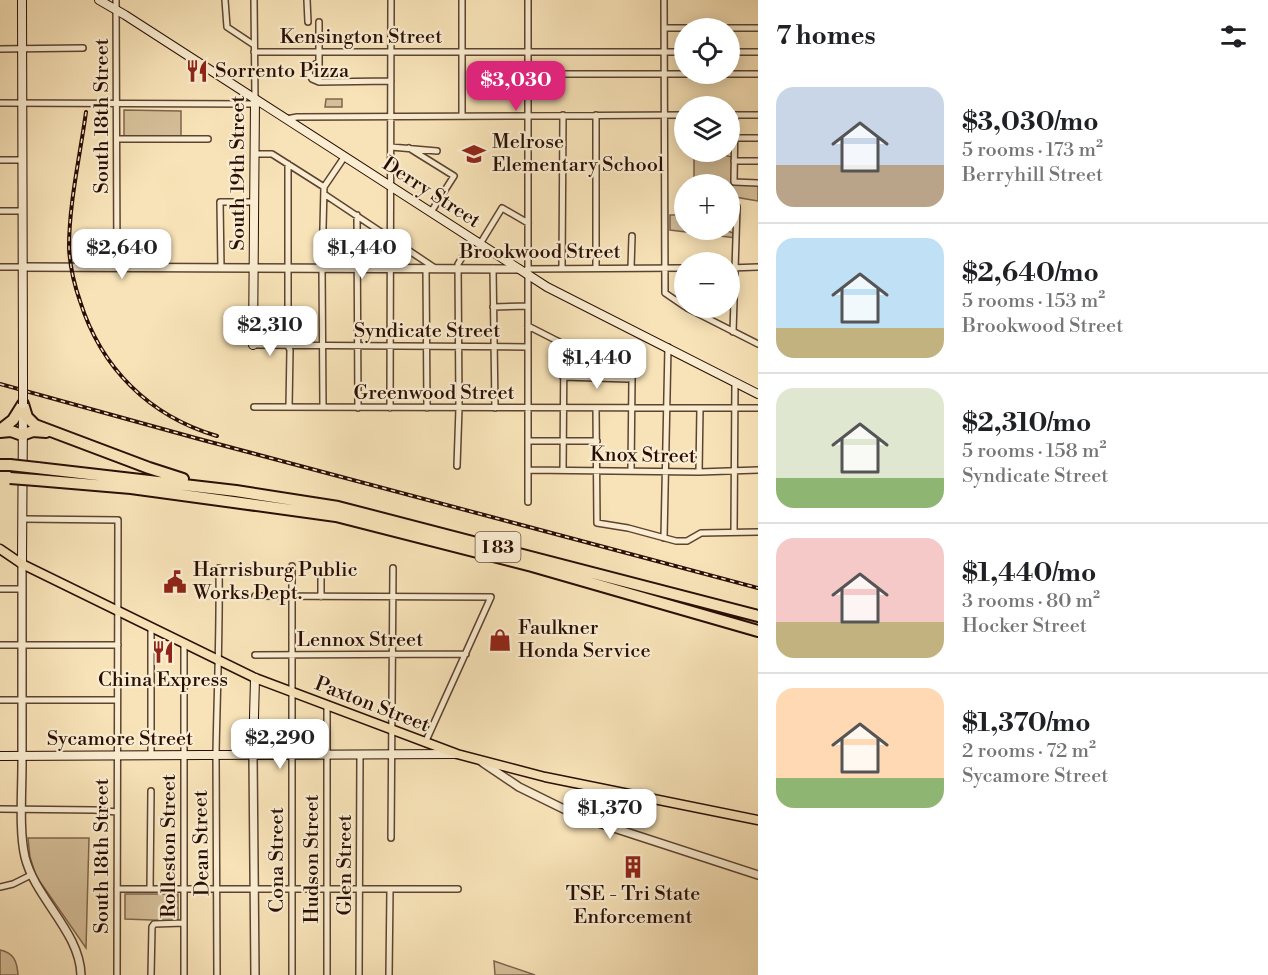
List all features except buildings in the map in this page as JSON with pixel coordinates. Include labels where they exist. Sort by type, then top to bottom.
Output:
[{"type":"highway","points":[[0,431],[14,420],[23,404]]},
{"type":"highway","points":[[23,404],[30,422],[169,475],[236,491]]},
{"type":"highway","points":[[0,431],[11,431],[22,435],[37,431],[73,438]]},
{"type":"highway","name":"I 83","points":[[5,465],[236,491],[338,507],[758,616]]},
{"type":"highway","name":"I 83","points":[[5,478],[131,488],[336,516],[532,566],[758,631]]},
{"type":"main road","points":[[22,0],[22,564]]},
{"type":"main road","name":"Derry Street","points":[[99,0],[476,242],[519,269],[528,272],[547,287],[758,394]]},
{"type":"main road","name":"South 19th Street","points":[[254,345],[255,101]]},
{"type":"main road","name":"Paxton Street","points":[[0,549],[22,564],[255,678],[425,743],[482,762],[544,777],[758,820]]},
{"type":"main road","points":[[253,756],[255,678]]},
{"type":"main road","name":"Sycamore Street","points":[[0,756],[457,754]]},
{"type":"street","name":"South 18th Street","points":[[116,0],[117,267]]},
{"type":"street","points":[[225,0],[227,27],[254,49]]},
{"type":"street","name":"South 19th Street","points":[[254,0],[255,101]]},
{"type":"street","points":[[308,0],[308,22]]},
{"type":"street","points":[[390,408],[391,0]]},
{"type":"street","points":[[462,0],[462,115]]},
{"type":"street","points":[[528,0],[528,502]]},
{"type":"street","points":[[664,0],[665,293],[674,299]]},
{"type":"street","points":[[319,22],[319,82]]},
{"type":"street","points":[[665,28],[758,28]]},
{"type":"street","points":[[0,49],[83,48]]},
{"type":"street","name":"Kensington Street","points":[[254,49],[319,52],[674,52]]},
{"type":"street","points":[[740,52],[758,52]]},
{"type":"street","points":[[319,62],[312,66],[309,73],[312,79],[319,82],[391,81]]},
{"type":"street","points":[[528,74],[758,74]]},
{"type":"street","points":[[0,103],[117,104],[255,101]]},
{"type":"street","points":[[286,119],[391,115],[674,115]]},
{"type":"street","points":[[562,268],[563,115]]},
{"type":"street","points":[[596,115],[596,268]]},
{"type":"street","points":[[740,115],[758,115]]},
{"type":"street","points":[[740,138],[758,138]]},
{"type":"street","points":[[117,140],[208,139]]},
{"type":"street","points":[[391,147],[437,151]]},
{"type":"street","points":[[409,148],[454,176],[431,212]]},
{"type":"street","points":[[255,154],[272,154],[288,164],[435,268]]},
{"type":"street","points":[[323,407],[324,191],[345,156]]},
{"type":"street","points":[[0,160],[22,160]]},
{"type":"street","points":[[740,161],[758,160]]},
{"type":"street","points":[[734,162],[734,182],[758,183]]},
{"type":"street","points":[[288,164],[289,407]]},
{"type":"street","points":[[221,268],[220,202],[254,202]]},
{"type":"street","points":[[457,466],[458,264],[502,208],[528,223]]},
{"type":"street","points":[[0,211],[22,211]]},
{"type":"street","points":[[357,215],[358,408]]},
{"type":"street","points":[[632,236],[632,268]]},
{"type":"street","name":"Brookwood Street","points":[[0,267],[519,269]]},
{"type":"street","points":[[740,268],[758,267]]},
{"type":"street","points":[[426,268],[427,408]]},
{"type":"street","points":[[493,268],[495,408]]},
{"type":"street","name":"Brookwood Street","points":[[528,272],[562,268],[674,268]]},
{"type":"street","points":[[493,307],[528,306]]},
{"type":"street","points":[[704,318],[758,344]]},
{"type":"street","points":[[733,318],[733,332]]},
{"type":"street","points":[[528,326],[632,379]]},
{"type":"street","points":[[563,470],[564,343]]},
{"type":"street","name":"Syndicate Street","points":[[254,345],[528,347]]},
{"type":"street","points":[[664,538],[668,347]]},
{"type":"street","points":[[563,377],[632,379]]},
{"type":"street","points":[[632,379],[632,470]]},
{"type":"street","points":[[734,532],[735,382]]},
{"type":"street","name":"Greenwood Street","points":[[254,407],[758,408]]},
{"type":"street","points":[[597,408],[597,523],[687,541],[701,533],[758,532]]},
{"type":"street","points":[[699,472],[700,408]]},
{"type":"street","points":[[528,441],[597,441]]},
{"type":"street","name":"Knox Street","points":[[528,470],[758,471]]},
{"type":"street","name":"South 18th Street","points":[[22,519],[118,520],[117,975]]},
{"type":"street","points":[[22,564],[24,856],[31,875],[76,949],[81,975]]},
{"type":"street","name":"Cona Street","points":[[292,566],[292,975]]},
{"type":"street","name":"Dean Street","points":[[217,975],[216,756],[217,660],[220,630],[219,568]]},
{"type":"street","points":[[321,568],[321,597]]},
{"type":"street","points":[[391,838],[393,568]]},
{"type":"street","points":[[0,589],[22,589]]},
{"type":"street","points":[[255,596],[491,597],[425,743]]},
{"type":"street","points":[[151,627],[151,756]]},
{"type":"street","name":"Rolleston Street","points":[[184,644],[184,975]]},
{"type":"street","points":[[0,645],[117,645]]},
{"type":"street","name":"Lennox Street","points":[[255,655],[466,654]]},
{"type":"street","points":[[0,700],[117,700]]},
{"type":"street","name":"Hudson Street","points":[[327,706],[327,975]]},
{"type":"street","points":[[253,756],[255,975]]},
{"type":"street","name":"Glen Street","points":[[359,975],[360,756]]},
{"type":"street","points":[[482,762],[519,787],[580,817],[758,875]]},
{"type":"street","points":[[150,889],[151,791]]},
{"type":"street","points":[[0,809],[117,812]]},
{"type":"street","points":[[0,887],[13,884],[31,875]]},
{"type":"street","points":[[117,889],[458,890]]},
{"type":"street","points":[[389,975],[390,890]]},
{"type":"street","points":[[152,975],[152,927],[158,923],[184,923]]},
{"type":"shaded area","points":[[326,99],[342,99],[342,107],[325,107]]},
{"type":"shaded area","points":[[124,110],[181,111],[181,137],[124,137]]},
{"type":"shaded area","points":[[694,162],[732,162],[733,174],[694,174]]},
{"type":"shaded area","points":[[740,184],[758,185],[758,201],[740,198]]},
{"type":"shaded area","points":[[670,215],[674,215],[674,230],[670,230]]},
{"type":"shaded area","points":[[28,838],[89,838],[86,948],[36,876],[30,857]]},
{"type":"shaded area","points":[[125,894],[178,894],[178,921],[125,919]]},
{"type":"shaded area","points":[[0,950],[9,953],[14,958],[18,975],[0,975]]},
{"type":"shaded area","points":[[494,961],[535,975],[495,975]]},
{"type":"railway","points":[[86,112],[73,197],[69,248],[74,282],[89,325],[115,368],[149,402],[170,416],[217,436]]},
{"type":"railway","points":[[0,384],[758,588]]},
{"type":"place","name":"Sorrento Pizza","points":[[197,71]]},
{"type":"place","name":"Melrose Elementary School","points":[[474,154]]},
{"type":"place","name":"Harrisburg Public Works Dept.","points":[[175,582]]},
{"type":"place","name":"Faulkner Honda Service","points":[[500,640]]},
{"type":"place","name":"China Express","points":[[163,652]]},
{"type":"place","name":"TSE - Tri State Enforcement","points":[[633,867]]}]
